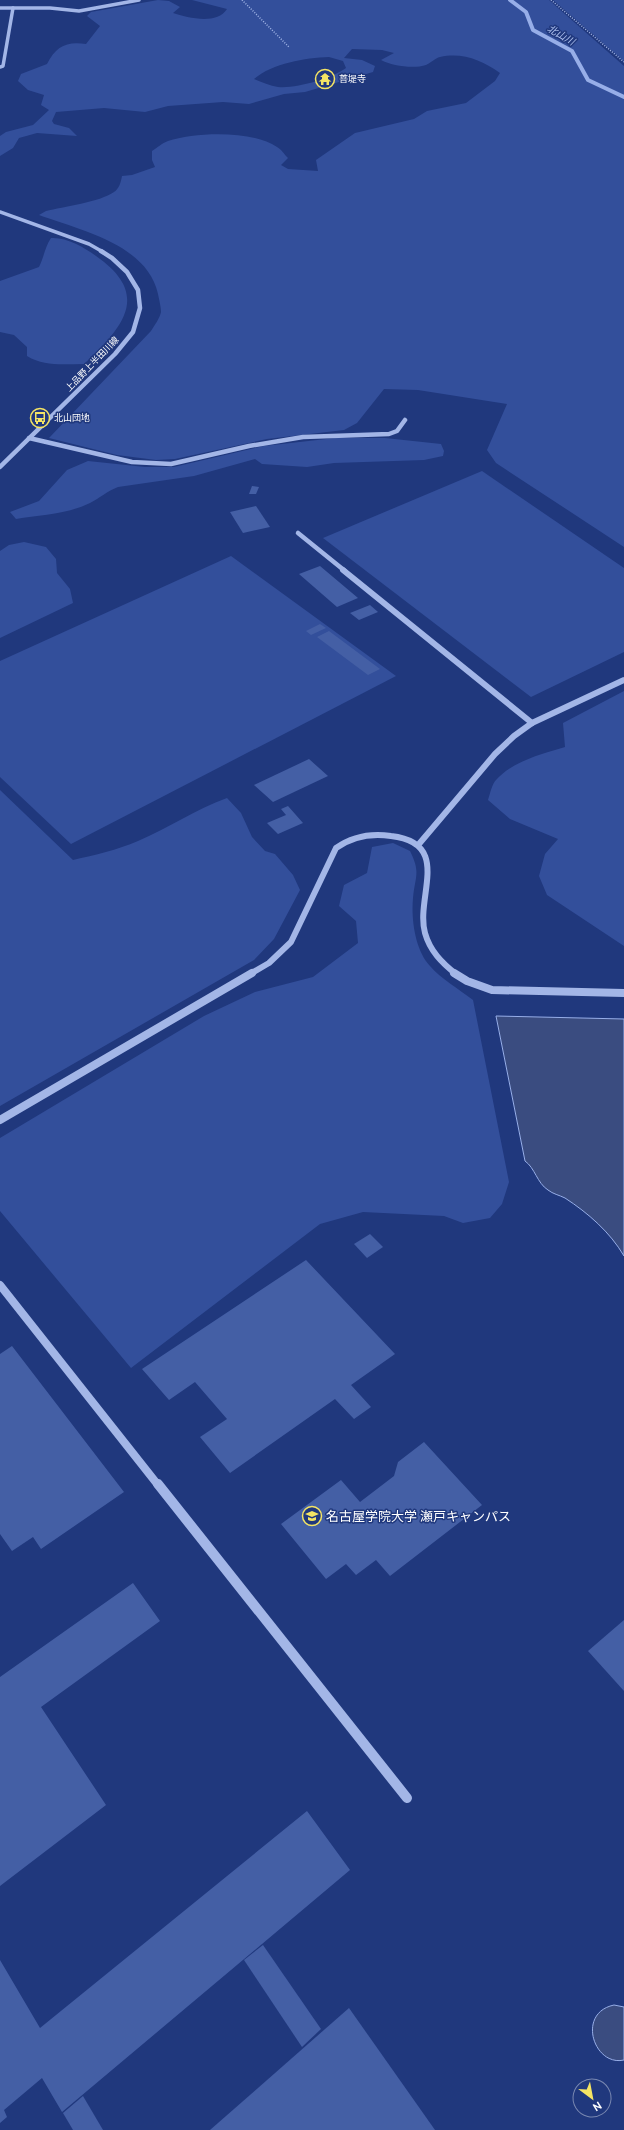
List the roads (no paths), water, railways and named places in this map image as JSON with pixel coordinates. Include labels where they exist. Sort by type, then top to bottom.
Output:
[{"type":"street","points":[[0,8],[50,8],[79,11],[139,0]]},
{"type":"street","points":[[0,67],[3,66],[13,8]]},
{"type":"street","points":[[0,39],[8,39]]},
{"type":"street","name":"上品野上半田川線","points":[[0,212],[89,244],[112,258],[127,272],[138,290],[140,308],[133,332],[115,354],[0,467]]},
{"type":"street","points":[[29,438],[132,462],[171,464],[249,446],[303,437],[389,434],[397,431],[405,420]]},
{"type":"street","points":[[298,533],[532,723]]},
{"type":"street","points":[[418,844],[495,754],[514,736],[532,723],[624,680]]},
{"type":"street","points":[[0,1120],[269,963],[292,942],[336,848],[349,840],[382,835],[402,837],[418,844],[428,864],[423,920],[428,939],[436,956],[446,967],[476,986],[492,990],[624,992]]},
{"type":"street","points":[[0,1285],[407,1798]]},
{"type":"waterway","name":"北山川","points":[[510,0],[526,12],[533,30],[572,51],[588,80],[624,97]]},
{"type":"place","name":"菩堤寺","points":[[325,79]]},
{"type":"place","name":"北山団地","points":[[40,418]]},
{"type":"place","name":"名古屋学院大学 瀬戸キャンパス","points":[[312,1516]]}]
